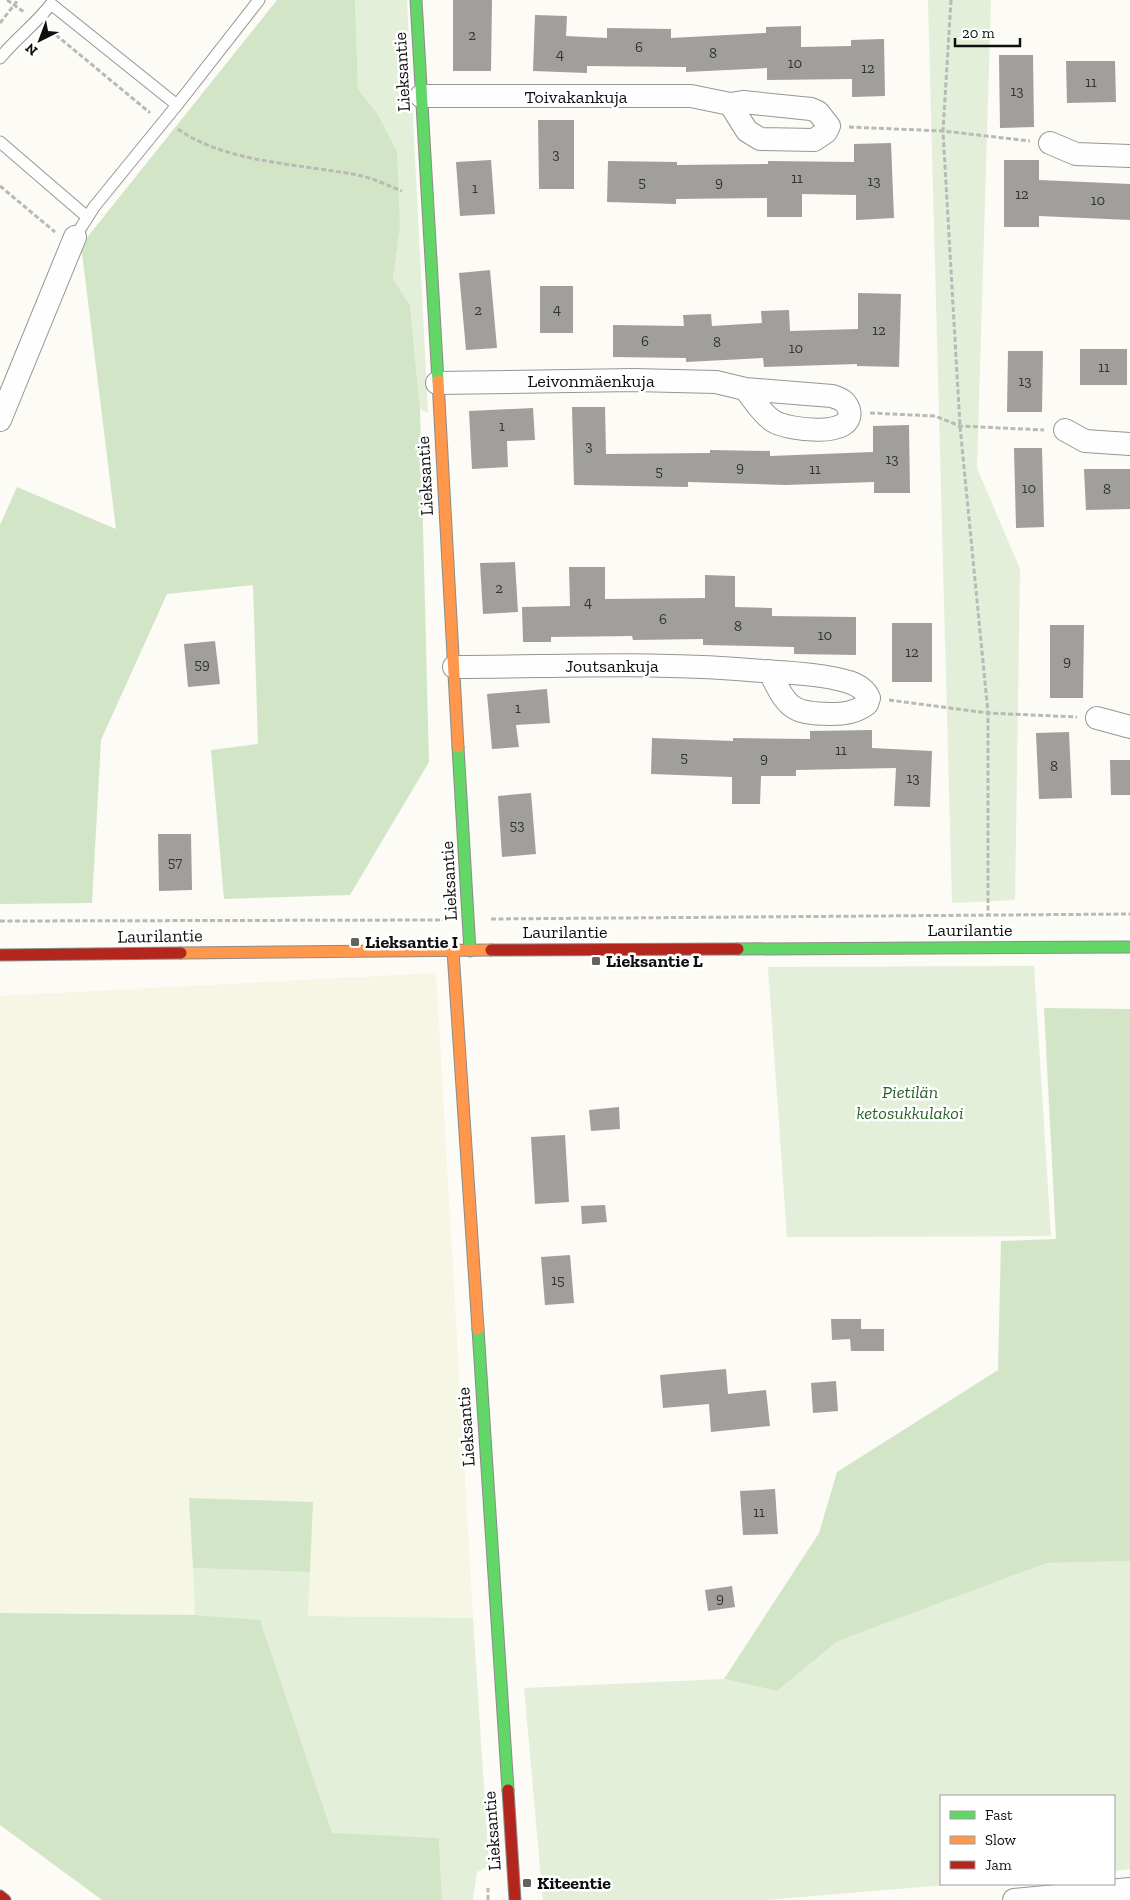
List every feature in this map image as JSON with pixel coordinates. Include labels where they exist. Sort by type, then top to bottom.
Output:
[{"type":"street","name":"Lieksantie","points":[[416,0],[470,951]]},
{"type":"street","name":"Toivakankuja","points":[[421,96],[691,96],[730,104],[743,102],[811,109],[818,112],[829,126]]},
{"type":"street","points":[[730,104],[747,131],[760,139],[814,140],[826,132],[829,126]]},
{"type":"street","points":[[1050,143],[1076,154],[1130,156]]},
{"type":"street","points":[[0,420],[7,383],[73,242]]},
{"type":"street","name":"Leivonmäenkuja","points":[[437,383],[634,380],[716,382],[745,388],[832,396],[843,400],[850,414]]},
{"type":"street","points":[[745,388],[762,412],[774,422],[790,428],[830,429],[842,426],[848,421],[850,414]]},
{"type":"street","points":[[1064,430],[1085,441],[1130,444]]},
{"type":"street","name":"Joutsankuja","points":[[454,667],[687,666],[769,671],[850,682],[866,691],[870,698]]},
{"type":"street","points":[[769,671],[786,701],[807,714],[854,712],[867,704],[870,698]]},
{"type":"street","points":[[1098,718],[1130,727]]},
{"type":"street","name":"Laurilantie","points":[[0,955],[1130,947]]},
{"type":"street","name":"Lieksantie","points":[[453,951],[515,1900]]},
{"type":"street","points":[[1014,1900],[1129,1893]]},
{"type":"street","points":[[0,1896],[5,1900]]},
{"type":"lane","points":[[73,242],[86,216],[177,105],[258,0]]},
{"type":"lane","points":[[0,58],[13,42],[38,20],[52,2],[90,36],[177,105]]},
{"type":"lane","points":[[1,143],[86,216]]},
{"type":"path","points":[[6,0],[14,6]]},
{"type":"path","points":[[0,23],[18,0]]},
{"type":"path","points":[[951,0],[943,130],[960,426],[988,713],[988,914]]},
{"type":"path","points":[[38,20],[149,112],[164,95]]},
{"type":"path","points":[[165,120],[184,134],[225,150],[277,163],[364,176],[400,190],[429,206]]},
{"type":"path","points":[[829,126],[943,130],[1050,143]]},
{"type":"path","points":[[0,186],[73,242]]},
{"type":"path","points":[[850,414],[884,412],[935,416],[960,426],[1064,430]]},
{"type":"path","points":[[870,698],[988,713],[1098,718]]},
{"type":"path","points":[[0,921],[469,920],[1130,914]]},
{"type":"green space","points":[[277,0],[355,0],[358,89],[377,113],[397,152],[400,228],[393,279],[410,305],[420,409],[429,762],[350,895],[224,899],[211,750],[258,744],[253,585],[167,594],[101,740],[92,903],[0,904],[0,525],[17,487],[116,529],[81,245]]},
{"type":"green space","points":[[355,0],[407,0],[428,413],[420,409],[410,305],[393,279],[400,228],[377,113],[358,89]]},
{"type":"green space","points":[[928,0],[991,0],[977,468],[1020,569],[1015,900],[952,903]]},
{"type":"green space","name":"Pietilän ketosukkulakoi","points":[[1034,966],[1051,1236],[787,1237],[768,967]]},
{"type":"green space","points":[[436,973],[473,1618],[308,1616],[190,1498],[195,1615],[0,1613],[0,996]]},
{"type":"green space","points":[[1044,1008],[1130,1009],[1130,1561],[1047,1563],[838,1641],[777,1691],[724,1679],[819,1533],[837,1472],[998,1370],[1001,1241],[1056,1239]]},
{"type":"green space","points":[[189,1498],[313,1502],[310,1572],[193,1568]]},
{"type":"green space","points":[[1130,1561],[1130,1869],[1115,1871],[1115,1795],[940,1795],[940,1885],[947,1885],[765,1900],[543,1900],[524,1688],[724,1679],[777,1691],[838,1641],[1047,1563]]},
{"type":"green space","points":[[193,1568],[310,1572],[308,1616],[473,1618],[489,1866],[477,1872],[473,1900],[442,1900],[439,1838],[332,1834],[260,1621],[195,1615]]},
{"type":"green space","points":[[0,1613],[195,1615],[260,1620],[332,1833],[439,1838],[442,1900],[102,1900],[0,1825]]},
{"type":"building","points":[[453,0],[492,0],[491,71],[453,71]]},
{"type":"building","points":[[535,15],[567,16],[566,36],[607,38],[607,28],[671,29],[671,38],[766,33],[766,27],[801,26],[801,47],[851,46],[851,40],[884,39],[885,96],[852,97],[852,79],[767,80],[767,68],[686,72],[686,67],[587,66],[587,73],[533,71]]},
{"type":"building","points":[[999,55],[1033,55],[1034,127],[1000,128]]},
{"type":"building","points":[[1066,61],[1115,61],[1116,102],[1067,103]]},
{"type":"building","points":[[538,120],[574,120],[574,189],[539,189]]},
{"type":"building","points":[[891,143],[894,218],[856,220],[856,195],[802,194],[802,217],[767,217],[767,198],[676,199],[676,204],[607,202],[608,161],[677,162],[677,165],[768,164],[768,161],[854,162],[854,144]]},
{"type":"building","points":[[491,160],[495,214],[460,216],[456,162]]},
{"type":"building","points":[[1004,160],[1039,160],[1039,180],[1130,184],[1130,220],[1039,216],[1039,227],[1004,227]]},
{"type":"building","points":[[490,270],[497,348],[466,350],[459,273]]},
{"type":"building","points":[[540,286],[573,286],[573,333],[540,333]]},
{"type":"building","points":[[858,293],[901,294],[899,367],[857,366],[857,364],[764,367],[763,358],[686,362],[686,358],[613,357],[613,325],[684,326],[683,315],[711,314],[712,326],[762,323],[761,311],[789,310],[790,331],[858,329]]},
{"type":"building","points":[[1080,349],[1127,349],[1127,385],[1080,385]]},
{"type":"building","points":[[1008,351],[1043,351],[1042,412],[1007,412]]},
{"type":"building","points":[[572,407],[605,407],[606,454],[710,453],[710,450],[770,451],[770,456],[873,452],[873,426],[909,425],[910,493],[874,493],[874,482],[785,485],[688,482],[688,487],[574,485]]},
{"type":"building","points":[[533,408],[535,440],[507,441],[508,467],[472,469],[469,411]]},
{"type":"building","points":[[1014,448],[1042,448],[1044,527],[1016,528]]},
{"type":"building","points":[[1084,469],[1130,469],[1130,509],[1086,510]]},
{"type":"building","points":[[515,562],[518,612],[483,614],[480,563]]},
{"type":"building","points":[[569,567],[605,567],[605,599],[705,598],[705,575],[735,576],[735,607],[772,608],[772,616],[856,617],[856,655],[794,654],[794,647],[703,645],[703,639],[633,640],[632,636],[551,637],[551,642],[523,642],[522,607],[570,606]]},
{"type":"building","points":[[892,623],[932,623],[932,682],[892,682]]},
{"type":"building","points":[[1050,625],[1084,625],[1083,698],[1050,698]]},
{"type":"building","points":[[215,641],[220,684],[188,687],[184,644]]},
{"type":"building","points":[[547,689],[550,723],[516,725],[519,747],[492,749],[487,694]]},
{"type":"building","points":[[872,730],[872,748],[932,751],[930,807],[894,806],[896,768],[796,770],[796,776],[761,776],[760,804],[732,804],[732,777],[651,774],[652,738],[733,741],[733,738],[810,739],[810,731]]},
{"type":"building","points":[[1069,732],[1072,798],[1039,799],[1036,733]]},
{"type":"building","points":[[1110,760],[1130,760],[1130,795],[1111,795]]},
{"type":"building","points":[[531,793],[536,854],[502,857],[498,796]]},
{"type":"building","points":[[158,834],[191,834],[192,890],[159,891]]},
{"type":"building","points":[[619,1107],[620,1129],[591,1131],[589,1110]]},
{"type":"building","points":[[565,1135],[569,1202],[535,1204],[531,1137]]},
{"type":"building","points":[[605,1205],[607,1222],[582,1224],[581,1206]]},
{"type":"building","points":[[570,1255],[574,1303],[545,1305],[541,1257]]},
{"type":"building","points":[[831,1319],[861,1319],[861,1329],[884,1329],[884,1351],[851,1351],[850,1339],[832,1340]]},
{"type":"building","points":[[726,1369],[728,1394],[766,1390],[770,1426],[711,1432],[709,1404],[663,1408],[660,1375]]},
{"type":"building","points":[[836,1381],[838,1411],[813,1413],[811,1383]]},
{"type":"building","points":[[775,1489],[778,1534],[743,1535],[740,1491]]},
{"type":"building","points":[[732,1586],[735,1607],[708,1611],[705,1590]]},
{"type":"traffic: fast","points":[[416,0],[438,381]]},
{"type":"traffic: fast","points":[[458,747],[470,951]]},
{"type":"traffic: fast","points":[[738,949],[1130,947]]},
{"type":"traffic: fast","points":[[478,1329],[508,1790]]},
{"type":"traffic: slow","points":[[438,381],[458,747]]},
{"type":"traffic: slow","points":[[181,953],[491,950]]},
{"type":"traffic: slow","points":[[453,951],[478,1329]]},
{"type":"traffic: jam","points":[[491,950],[738,949]]},
{"type":"traffic: jam","points":[[0,955],[181,953]]},
{"type":"traffic: jam","points":[[508,1790],[515,1900]]},
{"type":"traffic: jam","points":[[0,1896],[5,1900]]},
{"type":"place","name":"Lieksantie I","points":[[355,942]]},
{"type":"place","name":"Lieksantie L","points":[[596,961]]},
{"type":"place","name":"Kiteentie","points":[[527,1883]]}]
